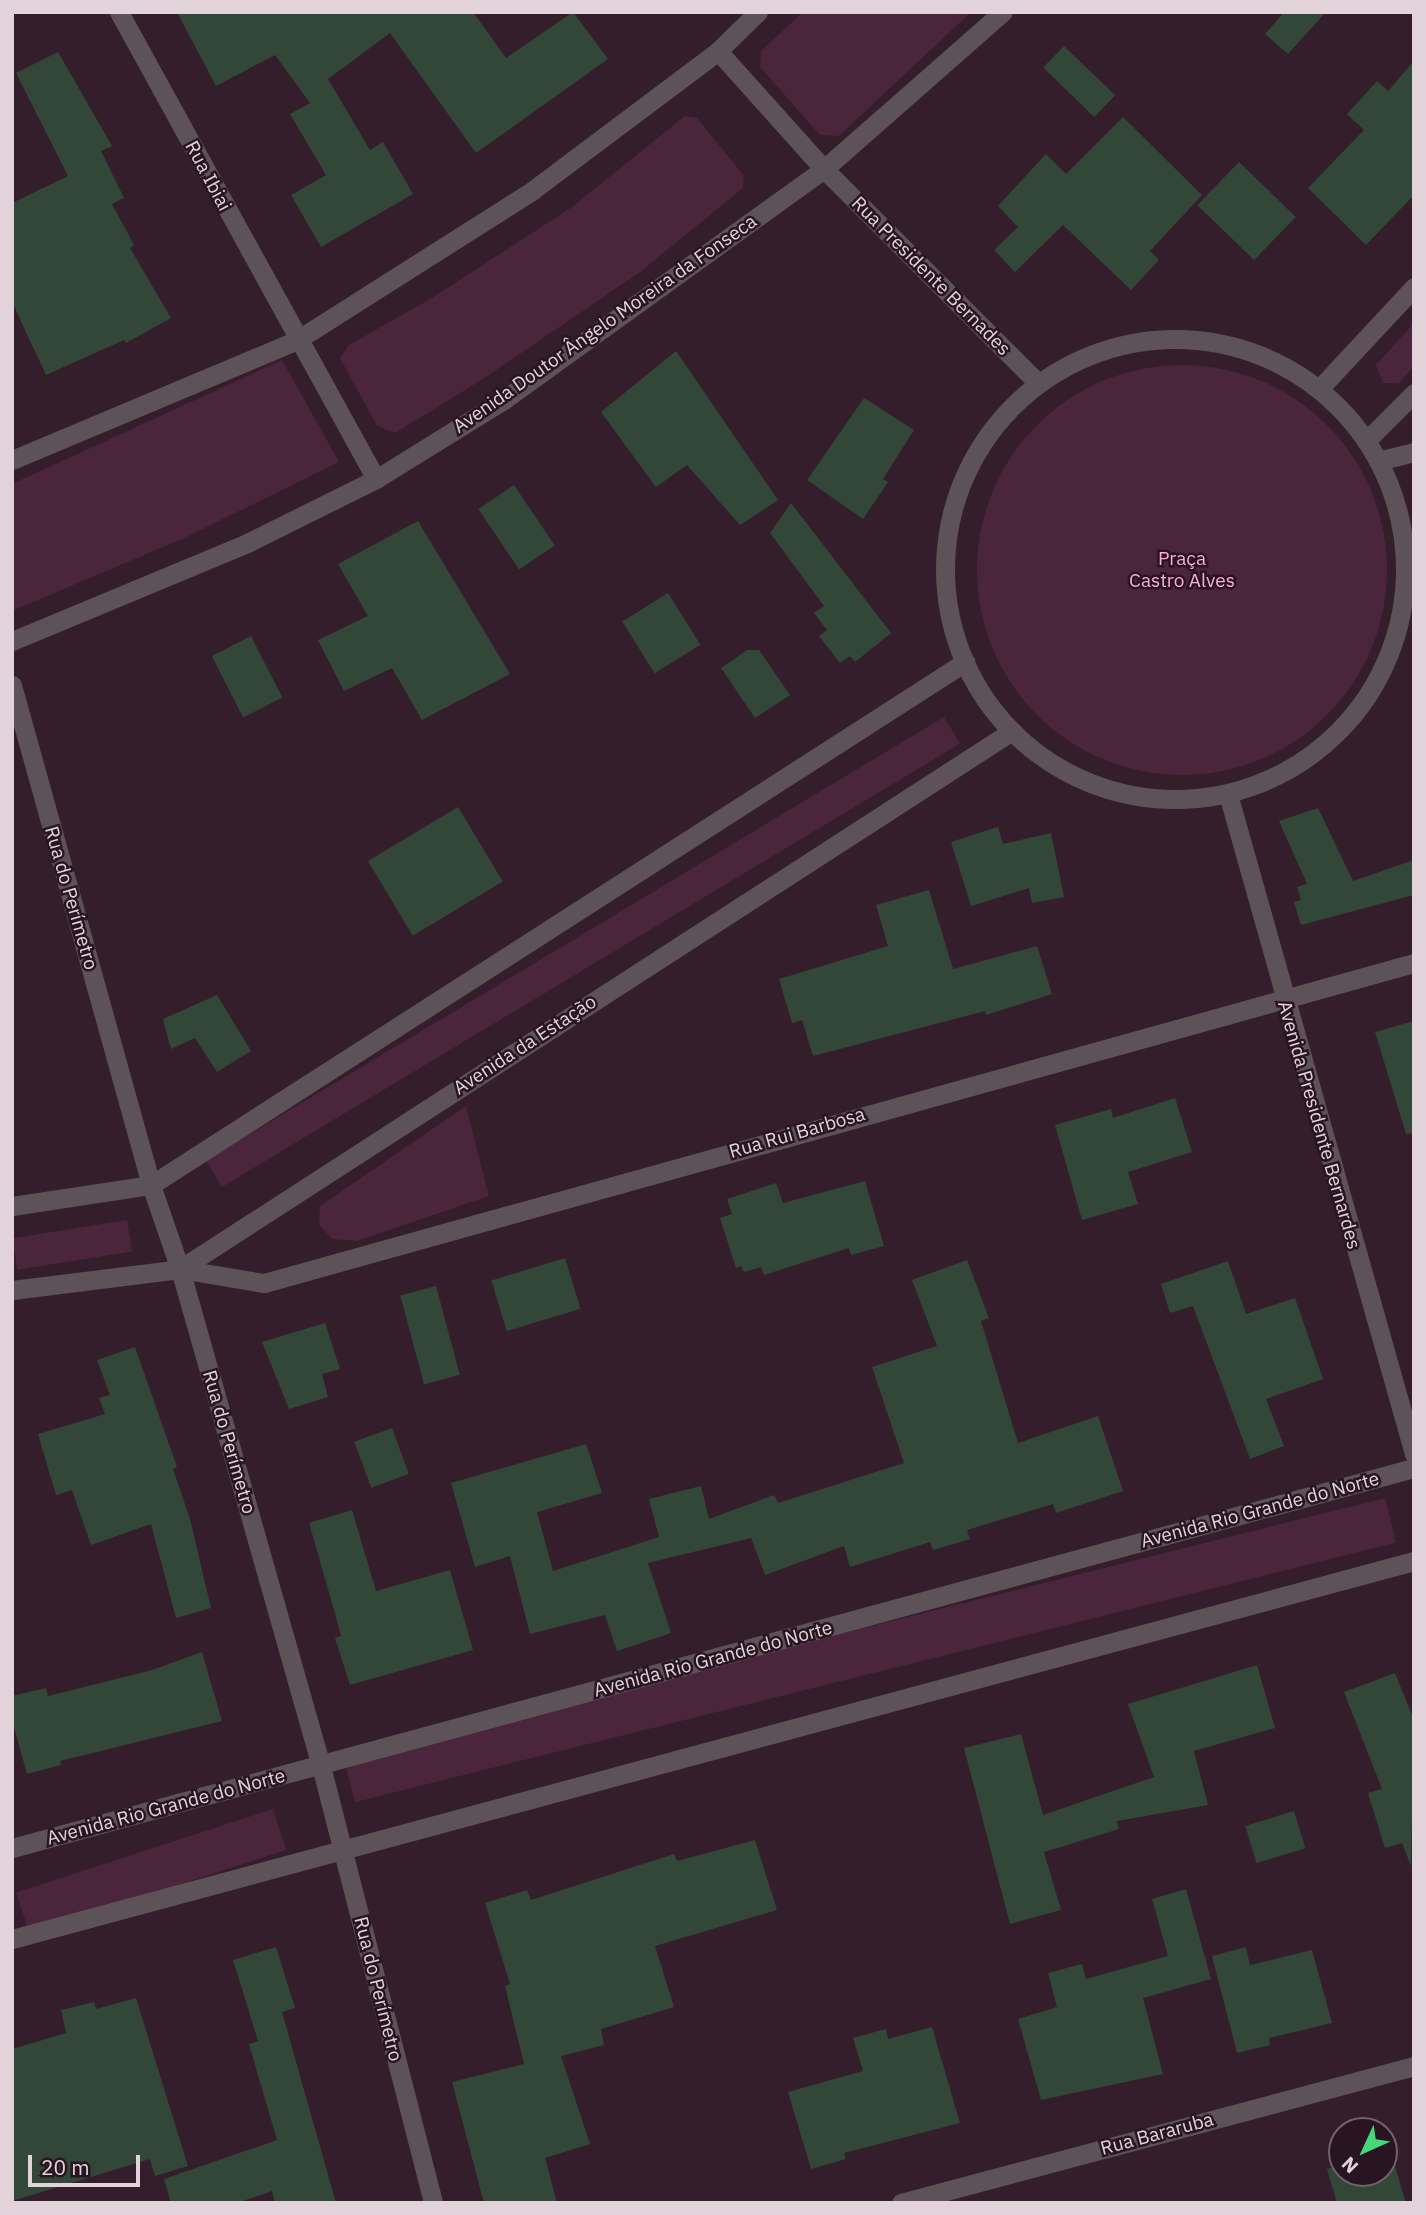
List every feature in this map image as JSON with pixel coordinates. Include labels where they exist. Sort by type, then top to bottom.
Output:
[{"type":"street","name":"Rua Ibiai","points":[[119,12],[297,340],[376,479]]},
{"type":"street","points":[[12,460],[297,340],[533,190],[718,51],[758,12]]},
{"type":"street","name":"Avenida Doutor Ângelo Moreira da Fonseca","points":[[12,641],[247,543],[376,479],[505,400],[824,169],[1003,12]]},
{"type":"street","name":"Rua Presidente Bernades","points":[[718,51],[824,169],[1038,383]]},
{"type":"street","points":[[1319,389],[1414,287]]},
{"type":"street","points":[[1179,339],[1229,345],[1264,358],[1319,389],[1366,441],[1378,461],[1396,505],[1405,551],[1404,598],[1394,643],[1374,686],[1347,724],[1312,755],[1272,779],[1228,794],[1150,799],[1112,790],[1064,770],[1012,731],[985,699],[965,663],[949,609],[945,576],[948,531],[959,488],[978,448],[1005,412],[1038,383],[1081,358],[1129,343],[1179,339]]},
{"type":"street","points":[[1366,441],[1414,393]]},
{"type":"street","points":[[1378,461],[1414,452]]},
{"type":"street","points":[[12,1206],[151,1185],[965,663]]},
{"type":"street","name":"Rua do Perímetro","points":[[12,685],[151,1185],[180,1269],[321,1766],[433,2203]]},
{"type":"street","name":"Avenida da Estação","points":[[12,1290],[180,1269],[1012,731]]},
{"type":"street","name":"Avenida Presidente Bernardes","points":[[1228,794],[1283,997],[1414,1454]]},
{"type":"street","name":"Rua Rui Barbosa","points":[[180,1269],[264,1283],[1283,997],[1414,963]]},
{"type":"street","name":"Avenida Rio Grande do Norte","points":[[12,1847],[321,1766],[1414,1468]]},
{"type":"street","points":[[12,1939],[1414,1561]]},
{"type":"street","name":"Rua Bararuba","points":[[901,2203],[1414,2066]]},
{"type":"green space","points":[[803,12],[971,12],[839,136],[820,135],[760,67],[761,51]]},
{"type":"green space","points":[[685,116],[697,118],[744,176],[743,188],[640,272],[483,379],[395,433],[377,426],[340,358],[349,345],[432,298],[572,207]]},
{"type":"green space","points":[[1414,323],[1414,366],[1399,383],[1383,383],[1376,365]]},
{"type":"green space","points":[[282,360],[339,462],[182,539],[12,611],[12,484]]},
{"type":"green space","name":"Praça Castro Alves","points":[[1182,365],[1222,369],[1261,380],[1296,399],[1327,425],[1353,456],[1372,491],[1383,530],[1387,570],[1383,610],[1372,649],[1353,684],[1327,715],[1296,741],[1261,760],[1222,771],[1182,775],[1142,771],[1103,760],[1068,741],[1037,715],[1011,684],[992,649],[981,610],[977,570],[981,530],[992,491],[1011,456],[1037,425],[1068,399],[1103,380],[1142,369]]},
{"type":"green space","points":[[944,717],[960,744],[222,1187],[206,1160]]},
{"type":"green space","points":[[466,1106],[489,1196],[357,1241],[332,1239],[319,1224],[320,1206]]},
{"type":"green space","points":[[127,1220],[132,1252],[17,1270],[12,1238]]},
{"type":"green space","points":[[1385,1498],[1396,1543],[355,1802],[344,1758]]},
{"type":"green space","points":[[273,1809],[286,1850],[30,1933],[16,1892]]},
{"type":"building","points":[[177,12],[473,12],[506,58],[573,12],[608,59],[476,153],[390,33],[328,79],[370,150],[383,142],[413,194],[321,247],[291,195],[326,175],[290,114],[310,103],[275,55],[216,86]]},
{"type":"building","points":[[1284,12],[1326,12],[1288,54],[1265,34]]},
{"type":"building","points":[[1064,46],[1115,95],[1094,117],[1043,68]]},
{"type":"building","points":[[58,52],[112,146],[101,151],[124,198],[112,204],[134,245],[130,248],[171,318],[126,343],[124,340],[46,375],[12,302],[12,203],[68,176],[16,73]]},
{"type":"building","points":[[1414,61],[1414,195],[1366,245],[1308,188],[1364,130],[1347,114],[1377,81],[1388,91]]},
{"type":"building","points":[[1123,117],[1202,195],[1150,251],[1159,260],[1131,290],[1063,225],[1015,272],[994,250],[1018,227],[998,206],[1046,154],[1066,174]]},
{"type":"building","points":[[1239,162],[1296,217],[1254,260],[1197,205]]},
{"type":"building","points":[[676,351],[778,500],[740,525],[687,465],[656,487],[601,412]]},
{"type":"building","points":[[864,398],[914,430],[883,479],[888,482],[863,519],[807,480]]},
{"type":"building","points":[[514,485],[555,546],[519,570],[478,509]]},
{"type":"building","points":[[791,503],[891,633],[855,662],[850,656],[840,663],[819,636],[827,630],[814,613],[824,606],[770,533]]},
{"type":"building","points":[[418,521],[510,674],[422,720],[392,668],[344,691],[318,640],[368,616],[338,564]]},
{"type":"building","points":[[668,593],[700,645],[655,673],[622,622]]},
{"type":"building","points":[[251,636],[282,697],[243,717],[212,656]]},
{"type":"building","points":[[747,650],[759,650],[790,695],[755,718],[721,668]]},
{"type":"building","points":[[458,807],[503,882],[413,936],[368,861]]},
{"type":"building","points":[[1318,808],[1353,881],[1414,860],[1414,895],[1301,925],[1294,902],[1301,900],[1297,887],[1307,884],[1279,821]]},
{"type":"building","points":[[998,827],[1003,844],[1051,833],[1064,897],[1032,903],[1029,888],[971,906],[951,842]]},
{"type":"building","points":[[929,890],[953,969],[1037,946],[1052,994],[986,1015],[985,1011],[813,1056],[802,1020],[792,1023],[779,979],[888,946],[876,905]]},
{"type":"building","points":[[217,995],[251,1051],[217,1072],[195,1038],[171,1049],[163,1019]]},
{"type":"building","points":[[1414,1021],[1414,1133],[1406,1134],[1375,1032]]},
{"type":"building","points":[[1175,1098],[1192,1152],[1128,1172],[1138,1204],[1082,1220],[1055,1125],[1111,1109],[1113,1118]]},
{"type":"building","points":[[865,1181],[884,1246],[851,1255],[849,1248],[764,1275],[761,1267],[744,1272],[741,1266],[736,1268],[720,1218],[732,1214],[727,1199],[776,1183],[783,1203]]},
{"type":"building","points":[[565,1258],[580,1309],[507,1331],[491,1281]]},
{"type":"building","points":[[967,1260],[989,1318],[981,1321],[1018,1443],[1098,1416],[1123,1491],[1056,1513],[1053,1504],[967,1530],[970,1539],[933,1550],[930,1542],[850,1567],[844,1546],[765,1575],[751,1538],[648,1563],[671,1633],[617,1651],[605,1615],[530,1634],[510,1556],[475,1567],[451,1483],[586,1444],[602,1493],[537,1512],[553,1571],[659,1537],[649,1499],[701,1486],[709,1519],[774,1495],[778,1503],[904,1463],[872,1367],[937,1346],[912,1280]]},
{"type":"building","points":[[1228,1261],[1246,1314],[1295,1298],[1323,1379],[1266,1399],[1284,1446],[1250,1459],[1193,1306],[1170,1313],[1161,1284]]},
{"type":"building","points":[[436,1286],[460,1375],[424,1384],[400,1296]]},
{"type":"building","points":[[325,1323],[340,1369],[322,1374],[328,1397],[289,1409],[262,1342]]},
{"type":"building","points":[[135,1347],[177,1467],[173,1469],[190,1519],[211,1608],[176,1618],[151,1524],[91,1545],[72,1490],[56,1495],[38,1434],[105,1414],[99,1398],[110,1395],[97,1360]]},
{"type":"building","points":[[392,1428],[409,1474],[371,1488],[354,1442]]},
{"type":"building","points":[[352,1510],[376,1591],[450,1570],[473,1650],[350,1685],[335,1638],[341,1636],[309,1523]]},
{"type":"building","points":[[202,1652],[222,1721],[60,1761],[61,1765],[27,1774],[12,1720],[12,1696],[46,1688],[48,1696],[152,1670]]},
{"type":"building","points":[[1257,1665],[1275,1728],[1194,1751],[1208,1805],[1117,1821],[1119,1829],[1044,1852],[1061,1910],[1010,1924],[964,1748],[1021,1734],[1043,1815],[1154,1777],[1128,1704]]},
{"type":"building","points":[[1395,1673],[1414,1720],[1411,1866],[1402,1843],[1385,1848],[1368,1793],[1382,1789],[1344,1692]]},
{"type":"building","points":[[1294,1811],[1305,1848],[1257,1863],[1245,1826]]},
{"type":"building","points":[[755,1840],[777,1910],[655,1946],[674,2007],[601,2029],[604,2045],[561,2056],[590,2144],[545,2158],[557,2203],[484,2203],[452,2082],[524,2064],[505,1986],[510,1984],[485,1903],[527,1890],[531,1900],[674,1854],[677,1861]]},
{"type":"building","points":[[1186,1889],[1211,1979],[1143,1998],[1163,2074],[1041,2100],[1018,2019],[1057,2007],[1048,1973],[1082,1964],[1086,1979],[1168,1956],[1152,1899]]},
{"type":"building","points":[[276,1947],[295,2008],[282,2012],[336,2203],[275,2203],[272,2191],[237,2203],[171,2203],[164,2179],[277,2140],[249,2044],[258,2041],[233,1960]]},
{"type":"building","points":[[1246,1947],[1250,1965],[1312,1950],[1332,2023],[1269,2038],[1270,2045],[1237,2053],[1212,1956]]},
{"type":"building","points":[[136,1998],[188,2166],[155,2176],[150,2159],[12,2201],[12,2049],[66,2033],[61,2010],[94,2002],[96,2009]]},
{"type":"building","points":[[932,2027],[960,2123],[844,2153],[846,2159],[811,2169],[788,2092],[863,2071],[853,2038],[886,2029],[888,2039]]},
{"type":"building","points":[[1398,2176],[1406,2203],[1337,2203],[1332,2187],[1398,2187]]}]
